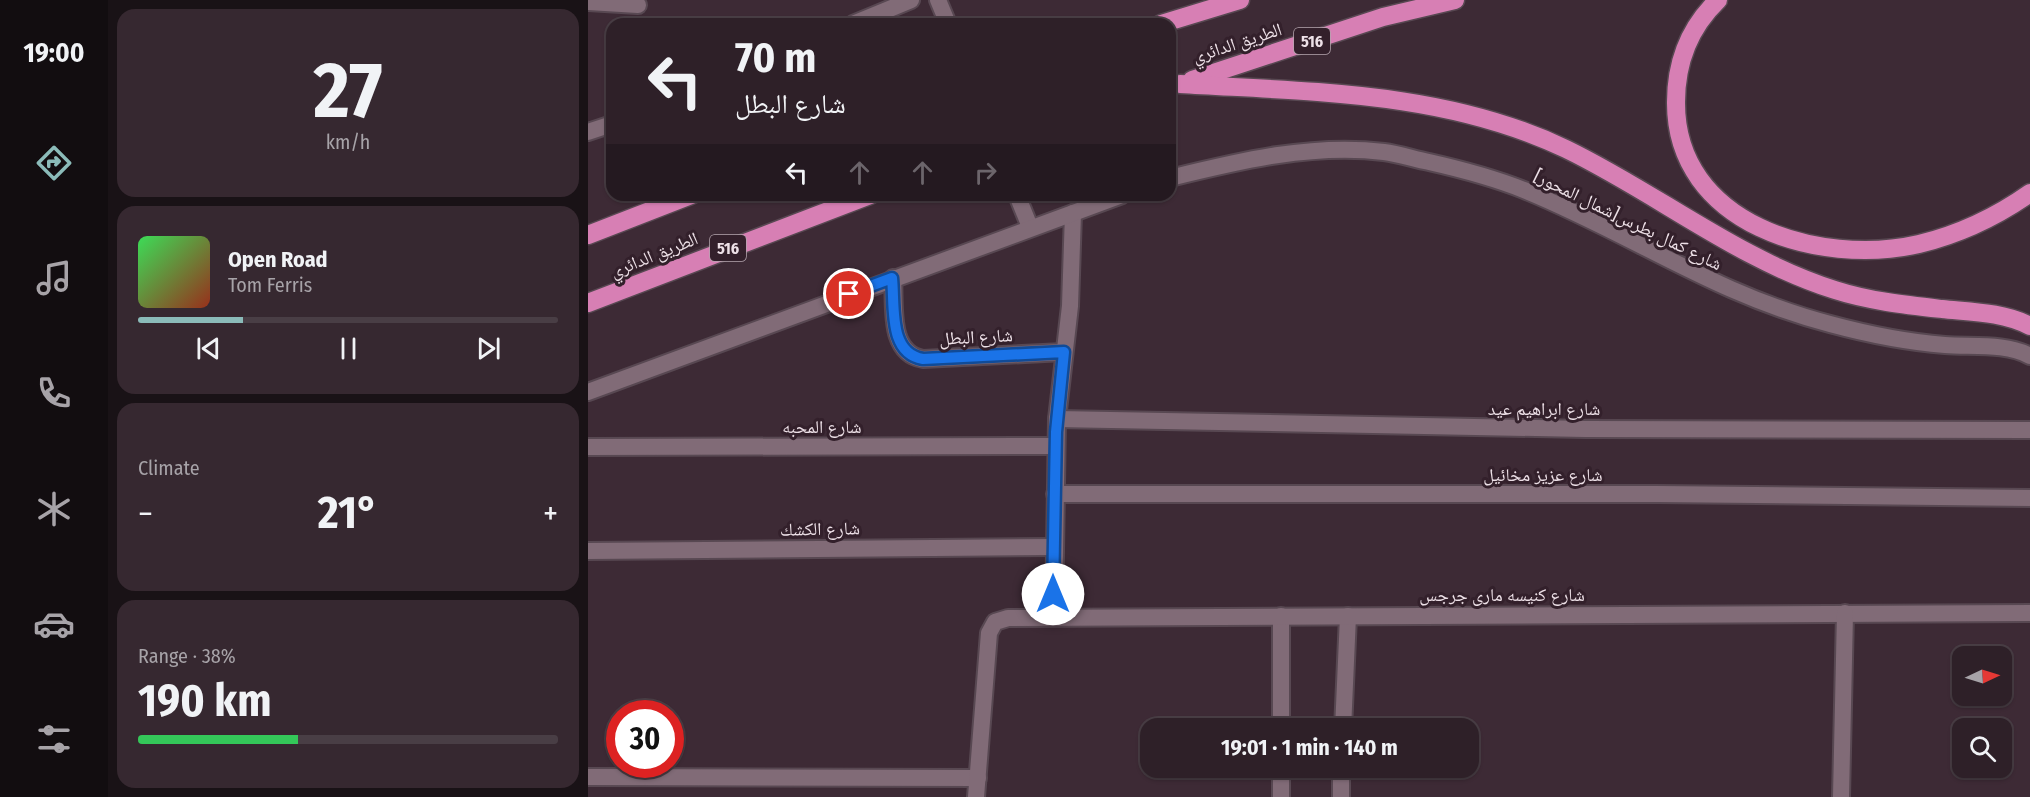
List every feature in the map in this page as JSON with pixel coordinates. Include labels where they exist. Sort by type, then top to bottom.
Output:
[{"type":"highway","points":[[1176,19],[1240,0]]},
{"type":"highway","name":"الطريق الدائري","points":[[1176,86],[1383,17],[1455,0]]},
{"type":"highway","points":[[1718,0],[1689,36],[1676,77],[1676,119],[1688,160],[1711,196],[1744,220],[1783,237],[1825,246],[1871,249],[1917,244],[1962,232],[2003,212],[2030,193]]},
{"type":"highway","points":[[1176,86],[1390,99],[1464,112],[1564,148],[1612,172],[1718,237],[1834,290],[1895,304],[1998,315],[2030,326]]},
{"type":"highway","points":[[588,235],[676,201]]},
{"type":"highway","name":"الطريق الدائري","points":[[588,303],[854,201]]},
{"type":"street","points":[[868,18],[911,0]]},
{"type":"street","points":[[938,0],[946,18]]},
{"type":"street","points":[[588,2],[638,5]]},
{"type":"street","points":[[588,132],[606,126]]},
{"type":"street","name":"شارع كمال بطرس[شمال المحور]","points":[[1176,177],[1243,161],[1313,151],[1384,152],[1454,168],[1522,190],[1589,219],[1721,287],[1775,308],[1886,337],[1944,345],[2002,348],[2030,357]]},
{"type":"street","points":[[1019,201],[1030,227]]},
{"type":"street","points":[[588,392],[1106,201]]},
{"type":"street","points":[[1054,617],[1053,547],[1057,419],[1071,294],[1073,213]]},
{"type":"street","name":"شارع البطل","points":[[892,278],[898,340],[903,351],[912,357],[923,359],[1064,352]]},
{"type":"street","name":"شارع ابراهيم عيد","points":[[1057,419],[1528,429],[2030,430]]},
{"type":"street","name":"شارع المحبه","points":[[588,447],[1056,446]]},
{"type":"street","name":"شارع عزيز مخائيل","points":[[1055,494],[1658,494],[2030,498]]},
{"type":"street","name":"شارع الكشك","points":[[588,551],[1053,547]]},
{"type":"street","points":[[1841,797],[1845,613]]},
{"type":"street","name":"شارع كنيسه مارى جرجس","points":[[978,778],[988,639],[991,627],[1001,619],[2030,613]]},
{"type":"street","points":[[1281,616],[1281,718]]},
{"type":"street","points":[[1343,718],[1348,616]]},
{"type":"street","points":[[588,777],[978,778],[976,797]]},
{"type":"street","points":[[1281,778],[1281,797]]},
{"type":"street","points":[[1341,778],[1341,797]]},
{"type":"route","points":[[849,294],[892,278],[898,340],[903,351],[912,357],[923,359],[1064,352],[1056,432],[1053,594]]}]
